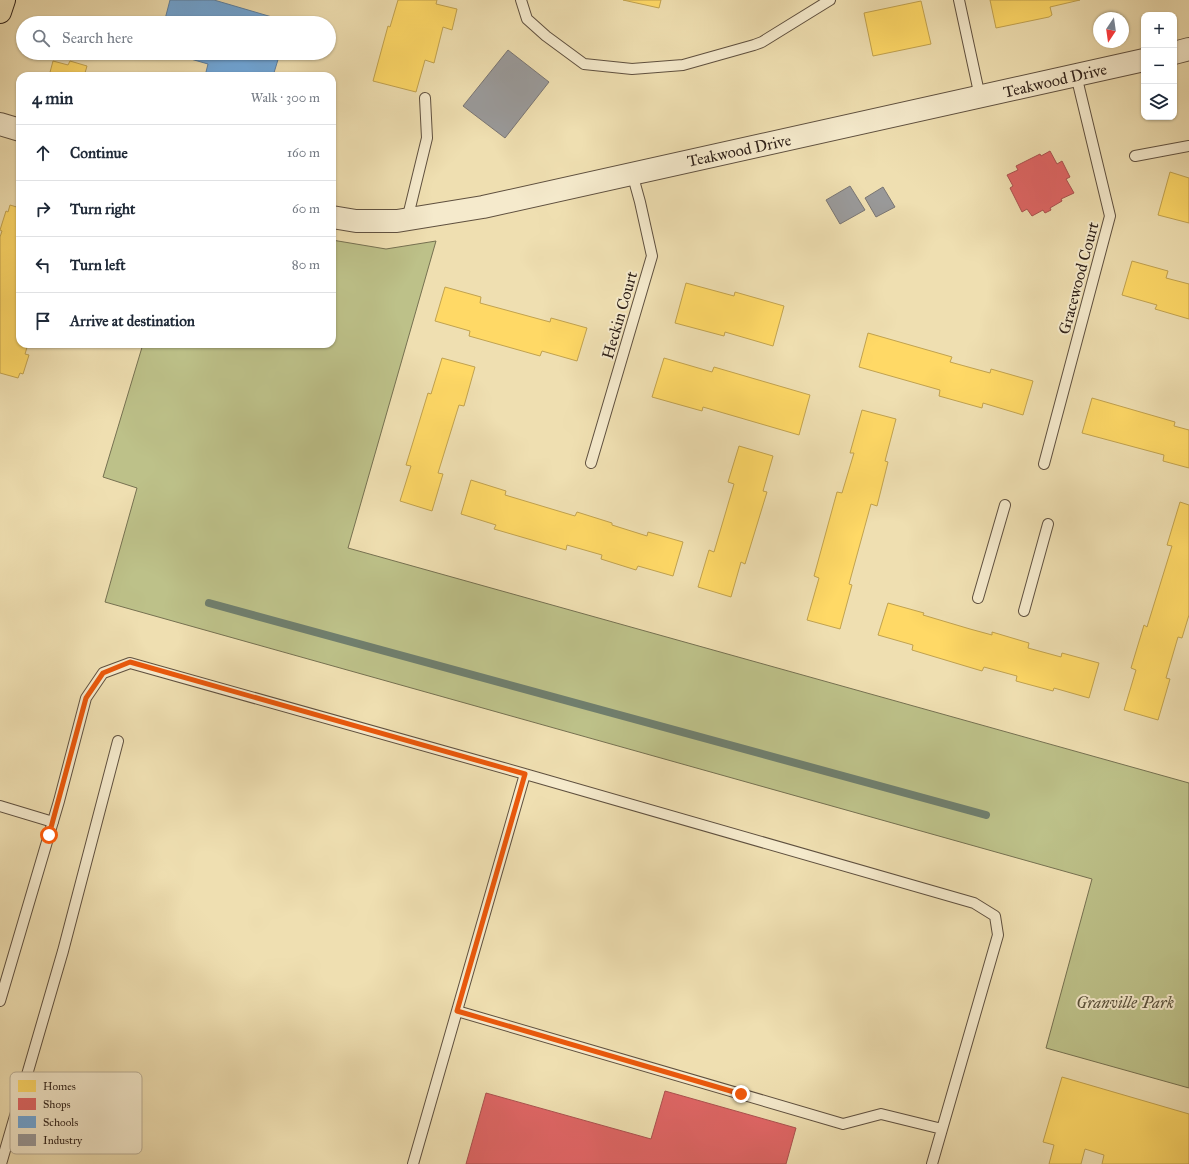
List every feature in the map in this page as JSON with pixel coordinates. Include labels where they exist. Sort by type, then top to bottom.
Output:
[{"type":"main road","points":[[0,12],[4,0]]},
{"type":"street","points":[[1177,52],[1189,49]]},
{"type":"street","name":"Teakwood Drive","points":[[336,218],[356,221],[397,221],[483,207],[1141,61]]},
{"type":"street","points":[[0,124],[16,129]]},
{"type":"lane","points":[[521,0],[527,19],[546,36],[584,64],[632,69],[683,65],[754,45],[762,42],[830,0]]},
{"type":"lane","points":[[958,0],[980,96]]},
{"type":"lane","name":"Gracewood Court","points":[[1044,464],[1110,216],[1076,75]]},
{"type":"lane","points":[[407,220],[428,138],[426,98]]},
{"type":"lane","points":[[1135,156],[1189,146]]},
{"type":"lane","name":"Heckin Court","points":[[591,463],[652,256],[632,173]]},
{"type":"lane","points":[[978,598],[1005,505]]},
{"type":"lane","points":[[1024,611],[1048,524]]},
{"type":"lane","points":[[0,1001],[53,822],[86,698],[103,673],[130,662],[974,903],[995,916],[998,935],[932,1164]]},
{"type":"lane","points":[[28,1072],[63,951],[118,741]]},
{"type":"lane","points":[[414,1164],[525,774]]},
{"type":"lane","points":[[0,806],[53,822]]},
{"type":"lane","points":[[457,1011],[843,1124],[881,1114],[942,1129]]},
{"type":"lane","points":[[1,1164],[10,1133]]},
{"type":"green space","name":"Granville Park","points":[[336,241],[386,249],[436,241],[348,548],[1189,783],[1189,1088],[1046,1048],[1092,879],[105,602],[137,488],[103,477],[142,348],[336,348]]},
{"type":"building: Homes","points":[[398,0],[437,0],[436,4],[457,9],[452,30],[443,27],[434,63],[425,60],[416,92],[373,81],[388,26],[390,27]]},
{"type":"building: Homes","points":[[623,0],[661,0],[659,8]]},
{"type":"building: Homes","points":[[990,0],[1080,0],[1050,7],[1052,15],[1049,17],[996,28]]},
{"type":"building: Homes","points":[[921,1],[931,44],[873,56],[864,13]]},
{"type":"building: Homes","points":[[53,61],[68,65],[70,61],[87,66],[85,72],[50,72]]},
{"type":"building: Homes","points":[[1170,172],[1189,178],[1189,223],[1158,215]]},
{"type":"building: Homes","points":[[10,205],[16,207],[16,348],[27,348],[25,354],[29,355],[23,374],[20,373],[18,378],[0,373],[0,237],[2,231],[0,230],[6,211],[8,212]]},
{"type":"building: Homes","points":[[1132,261],[1168,271],[1166,278],[1189,284],[1189,319],[1155,309],[1157,305],[1122,295]]},
{"type":"building: Homes","points":[[686,283],[734,296],[735,292],[784,306],[773,346],[725,332],[724,336],[675,323]]},
{"type":"building: Homes","points":[[445,287],[481,297],[480,303],[550,322],[551,318],[587,328],[577,361],[542,351],[540,356],[469,336],[470,331],[435,321]]},
{"type":"building: Homes","points":[[868,333],[952,357],[950,362],[990,373],[991,369],[1033,381],[1023,415],[983,403],[982,408],[939,396],[940,390],[859,367]]},
{"type":"building: Homes","points":[[442,358],[475,367],[464,406],[459,405],[438,473],[443,474],[432,511],[400,501],[411,466],[406,465],[428,393],[431,394]]},
{"type":"building: Homes","points":[[664,358],[712,372],[714,367],[810,395],[799,435],[703,407],[702,411],[652,397]]},
{"type":"building: Homes","points":[[1092,398],[1175,422],[1174,426],[1189,430],[1189,468],[1163,461],[1164,455],[1082,433]]},
{"type":"building: Homes","points":[[862,410],[896,419],[885,461],[888,462],[877,506],[871,504],[849,584],[852,585],[840,629],[807,620],[819,578],[814,576],[837,492],[842,493],[854,453],[850,453]]},
{"type":"building: Homes","points":[[739,446],[773,456],[763,491],[767,492],[745,564],[741,562],[731,597],[698,587],[709,550],[714,552],[734,484],[728,482]]},
{"type":"building: Homes","points":[[471,480],[506,491],[505,495],[575,516],[577,512],[647,536],[648,532],[683,542],[673,576],[638,566],[636,570],[601,559],[602,555],[567,545],[566,550],[494,529],[496,525],[461,514]]},
{"type":"building: Homes","points":[[1180,502],[1189,505],[1189,615],[1182,638],[1178,637],[1166,678],[1170,679],[1158,720],[1124,710],[1136,670],[1131,668],[1144,625],[1147,627],[1172,546],[1167,545]]},
{"type":"building: Homes","points":[[888,603],[924,613],[923,615],[970,629],[992,635],[992,632],[1029,643],[1028,648],[1061,657],[1062,653],[1099,663],[1089,698],[1054,688],[1053,691],[1016,681],[1017,676],[984,667],[982,671],[912,650],[913,645],[878,635]]},
{"type":"building: Homes","points":[[1062,1077],[1189,1114],[1189,1164],[1102,1164],[1104,1155],[1085,1149],[1081,1164],[1049,1164],[1054,1145],[1043,1142]]},
{"type":"building: Shops","points":[[1050,151],[1057,164],[1062,161],[1070,177],[1066,179],[1074,193],[1061,199],[1062,201],[1050,208],[1051,210],[1045,213],[1043,210],[1032,216],[1027,209],[1022,212],[1010,188],[1013,186],[1007,175],[1018,170],[1016,166],[1040,154],[1041,156]]},
{"type":"building: Shops","points":[[665,1091],[796,1128],[786,1164],[466,1164],[486,1093],[651,1139]]},
{"type":"building: Schools","points":[[170,0],[214,0],[269,16],[166,16]]},
{"type":"building: Schools","points":[[194,60],[278,60],[274,72],[206,72],[208,64]]},
{"type":"building: Industry","points":[[508,50],[549,82],[505,138],[463,106]]},
{"type":"building: Industry","points":[[850,186],[865,210],[840,224],[826,200]]},
{"type":"building: Industry","points":[[883,187],[895,207],[876,217],[865,198]]},
{"type":"waterway","points":[[209,603],[986,815]]},
{"type":"route","points":[[49,835],[86,698],[103,673],[130,662],[525,774],[457,1011],[741,1094]]}]
